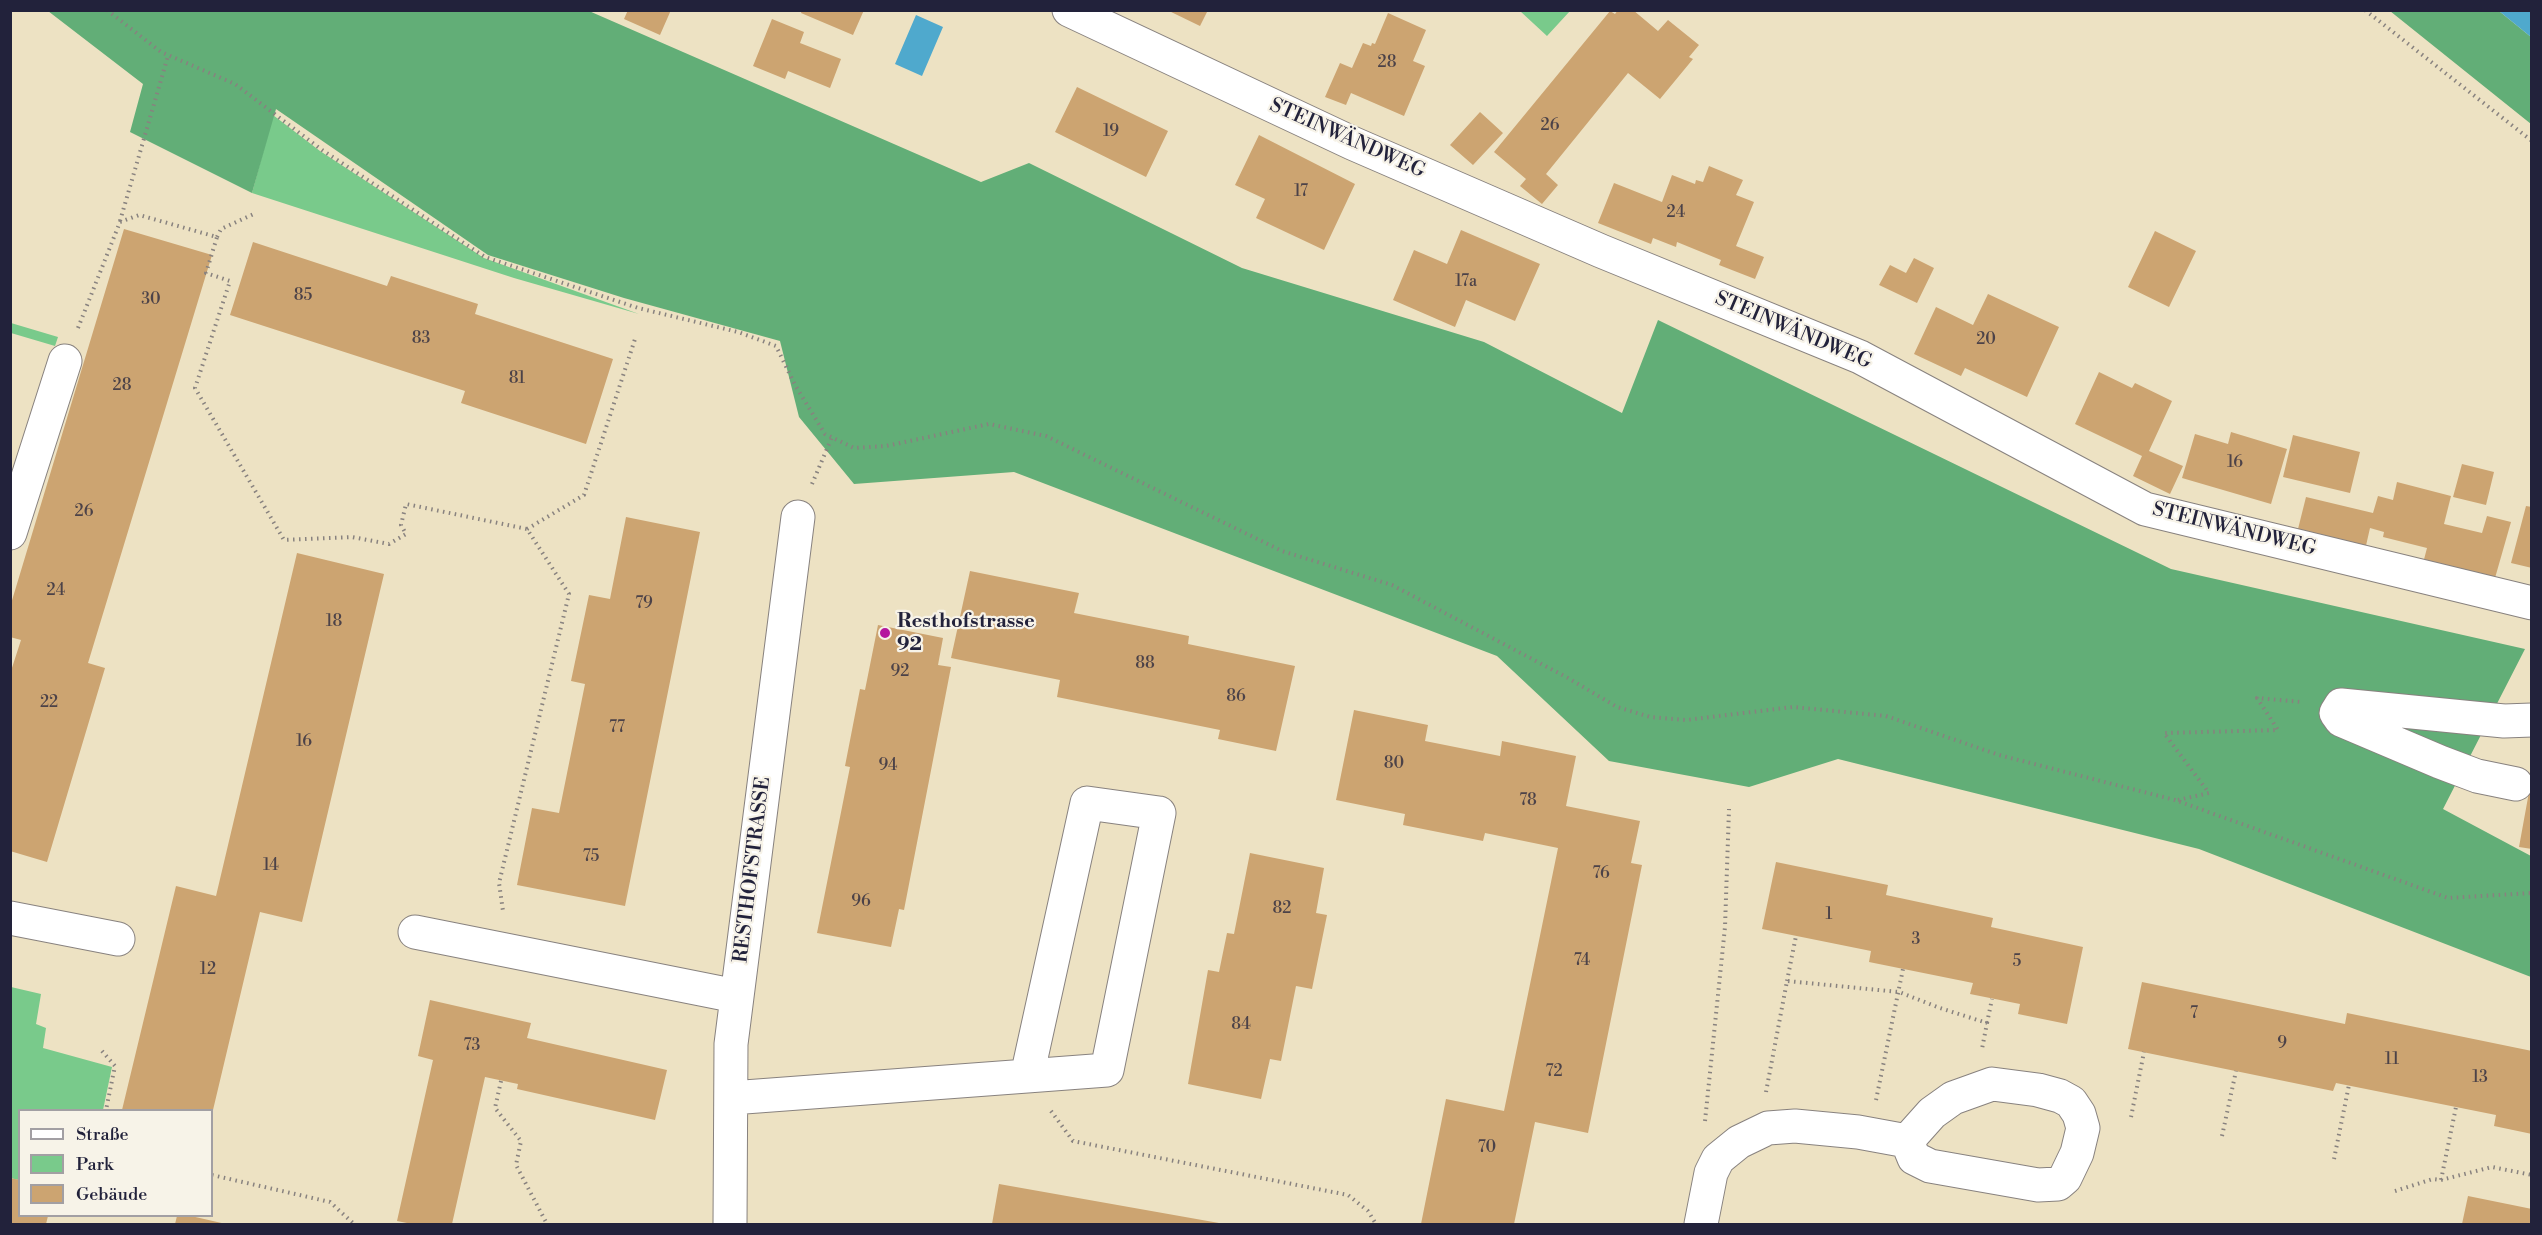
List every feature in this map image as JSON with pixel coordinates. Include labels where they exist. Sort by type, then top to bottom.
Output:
[{"type":"street","name":"STEINWÄNDWEG","points":[[1069,10],[1352,143],[1601,251],[1860,357],[2145,509],[2532,603]]},
{"type":"street","points":[[10,533],[65,362]]},
{"type":"street","name":"RESTHOFSTRASSE","points":[[730,1224],[731,1044],[798,517]]},
{"type":"street","points":[[2516,784],[2468,772],[2341,720],[2336,713],[2341,705],[2504,721],[2532,720]]},
{"type":"street","points":[[731,1098],[1027,1076],[1107,1070],[1159,813],[1087,803],[1027,1076]]},
{"type":"street","points":[[10,918],[118,939]]},
{"type":"street","points":[[415,932],[736,996]]},
{"type":"street","points":[[1992,1084],[2038,1090],[2060,1096],[2071,1102],[2079,1114],[2082,1128],[2077,1153],[2065,1178],[2058,1184],[2038,1185],[1930,1167],[1914,1158],[1907,1141],[1932,1113],[1953,1098],[1992,1084]]},
{"type":"street","points":[[1701,1224],[1711,1173],[1718,1159],[1738,1143],[1768,1128],[1795,1126],[1858,1132],[1907,1141]]},
{"type":"path","points":[[106,10],[168,56],[236,84],[322,150],[485,257],[638,308],[738,332],[776,346],[795,385],[825,434],[854,448],[886,446],[989,424],[1046,436],[1282,551],[1392,585],[1568,678],[1617,707],[1650,717],[1686,720],[1793,707],[1887,717],[1999,755],[2175,800],[2448,898],[2532,893]]},
{"type":"path","points":[[2365,10],[2532,141]]},
{"type":"path","points":[[65,362],[120,222],[168,56]]},
{"type":"path","points":[[256,213],[221,229],[217,237],[206,273],[230,281],[195,388],[284,540],[352,537],[389,544],[406,534],[401,525],[405,504],[527,529],[584,495],[636,336]]},
{"type":"path","points":[[120,222],[140,214],[217,237]]},
{"type":"path","points":[[507,950],[499,883],[569,594],[527,529]]},
{"type":"path","points":[[2175,800],[2209,793],[2164,733],[2278,730],[2257,698],[2341,705]]},
{"type":"path","points":[[1704,1132],[1725,927],[1729,810]]},
{"type":"path","points":[[1765,1102],[1796,936]]},
{"type":"path","points":[[1875,1104],[1903,969]]},
{"type":"path","points":[[1787,981],[1899,992],[1987,1023]]},
{"type":"path","points":[[1980,1089],[1979,1070],[1992,999]]},
{"type":"path","points":[[102,1051],[115,1066],[106,1109]]},
{"type":"path","points":[[2131,1117],[2144,1052]]},
{"type":"path","points":[[2222,1136],[2236,1071]]},
{"type":"path","points":[[1027,1076],[1073,1141],[1348,1195],[1368,1211],[1376,1224]]},
{"type":"path","points":[[501,1081],[495,1108],[521,1141],[516,1166],[548,1224]]},
{"type":"path","points":[[2334,1159],[2349,1085]]},
{"type":"path","points":[[2441,1180],[2456,1107]]},
{"type":"path","points":[[2395,1191],[2433,1179],[2441,1180],[2492,1167],[2532,1175]]},
{"type":"path","points":[[213,1175],[330,1203],[354,1224]]},
{"type":"green space","points":[[1570,10],[1547,36],[1520,11]]},
{"type":"green space","points":[[48,11],[589,11],[981,182],[1029,163],[1242,268],[1484,342],[1622,413],[1658,320],[2171,569],[2525,649],[2443,809],[2531,856],[2531,977],[2199,849],[1838,759],[1749,787],[1609,761],[1497,656],[1014,472],[854,484],[799,417],[780,341],[624,298],[488,255],[276,109],[252,193],[130,132],[143,84]]},
{"type":"green space","points":[[2390,11],[2499,11],[2531,37],[2531,124]]},
{"type":"green space","points":[[273,115],[320,151],[484,258],[639,314],[514,278],[252,193]]},
{"type":"green space","points":[[11,323],[58,337],[55,346],[11,333]]},
{"type":"green space","points":[[11,987],[41,994],[36,1024],[46,1028],[43,1048],[112,1067],[103,1109],[18,1109],[18,1180],[10,1178]]},
{"type":"water","points":[[2499,11],[2531,11],[2531,37]]},
{"type":"water","points":[[916,15],[943,27],[922,76],[895,64]]},
{"type":"building","points":[[628,10],[671,10],[660,35],[624,19]]},
{"type":"building","points":[[802,10],[864,10],[853,35],[801,13]]},
{"type":"building","points":[[1167,10],[1208,10],[1200,26]]},
{"type":"building","points":[[1618,10],[1633,10],[1658,31],[1668,20],[1699,45],[1689,57],[1693,59],[1660,99],[1628,73],[1546,174],[1558,185],[1542,204],[1520,186],[1526,179],[1494,152],[1610,11],[1615,14]]},
{"type":"building","points":[[1388,13],[1426,30],[1413,61],[1425,66],[1404,116],[1351,93],[1346,105],[1325,97],[1340,63],[1352,68],[1363,43],[1371,46],[1372,43],[1375,44]]},
{"type":"building","points":[[772,19],[804,32],[800,43],[841,59],[830,88],[788,71],[785,79],[753,66]]},
{"type":"building","points":[[1077,87],[1168,131],[1146,177],[1055,132]]},
{"type":"building","points":[[1480,112],[1503,133],[1473,165],[1450,145]]},
{"type":"building","points":[[1259,135],[1355,184],[1324,250],[1256,218],[1265,199],[1235,185]]},
{"type":"building","points":[[1709,166],[1743,180],[1736,195],[1754,202],[1736,246],[1764,257],[1755,279],[1719,265],[1721,260],[1677,242],[1676,247],[1653,238],[1651,244],[1598,223],[1614,183],[1662,202],[1672,175],[1695,184],[1696,180],[1703,182]]},
{"type":"building","points":[[124,229],[212,255],[88,663],[105,668],[47,862],[10,851],[10,674],[21,640],[10,637],[10,607]]},
{"type":"building","points":[[1461,230],[1540,264],[1515,321],[1466,300],[1455,327],[1393,300],[1414,250],[1447,264]]},
{"type":"building","points":[[2155,231],[2196,251],[2169,307],[2128,287]]},
{"type":"building","points":[[253,242],[387,286],[391,276],[478,304],[475,314],[613,359],[586,444],[461,403],[465,391],[230,315]]},
{"type":"building","points":[[1914,258],[1934,268],[1917,303],[1879,285],[1890,265],[1906,273]]},
{"type":"building","points":[[1988,294],[2059,327],[2027,397],[1965,368],[1961,376],[1914,354],[1936,307],[1973,325]]},
{"type":"building","points":[[2099,372],[2132,388],[2135,383],[2172,401],[2149,451],[2183,466],[2170,494],[2133,476],[2142,456],[2075,424]]},
{"type":"building","points":[[2231,432],[2287,449],[2271,504],[2182,478],[2195,434],[2228,444]]},
{"type":"building","points":[[2293,435],[2360,452],[2350,493],[2283,477]]},
{"type":"building","points":[[2462,464],[2494,472],[2486,505],[2453,497]]},
{"type":"building","points":[[2397,482],[2451,496],[2444,524],[2482,533],[2487,516],[2511,522],[2493,585],[2422,567],[2427,548],[2383,537],[2384,532],[2370,528],[2365,550],[2297,533],[2306,497],[2373,513],[2378,496],[2393,500]]},
{"type":"building","points":[[2526,506],[2532,507],[2532,568],[2511,563]]},
{"type":"building","points":[[626,517],[700,532],[625,906],[517,885],[532,808],[559,813],[585,684],[571,681],[589,595],[610,599]]},
{"type":"building","points":[[297,553],[384,574],[302,922],[260,912],[213,1110],[122,1109],[176,886],[216,896]]},
{"type":"building","points":[[970,571],[1079,593],[1074,613],[1189,636],[1188,644],[1295,666],[1276,751],[1218,739],[1220,730],[1057,697],[1060,680],[951,658]]},
{"type":"building","points":[[878,625],[943,638],[938,665],[951,667],[904,910],[899,909],[891,947],[817,933],[850,767],[845,766],[860,689],[865,690]]},
{"type":"building","points":[[1354,710],[1428,725],[1425,741],[1500,756],[1502,741],[1576,756],[1566,806],[1640,821],[1631,863],[1642,865],[1588,1133],[1535,1122],[1514,1224],[1421,1224],[1446,1099],[1504,1111],[1558,848],[1485,833],[1483,841],[1403,825],[1405,814],[1336,800]]},
{"type":"building","points":[[2529,792],[2532,792],[2532,849],[2519,847]]},
{"type":"building","points":[[1250,853],[1324,868],[1316,913],[1327,915],[1312,989],[1296,986],[1281,1061],[1270,1059],[1261,1099],[1188,1084],[1208,970],[1219,972],[1227,933],[1234,934]]},
{"type":"building","points":[[1776,862],[1888,885],[1886,895],[1993,918],[1991,927],[2083,947],[2067,1024],[2018,1014],[2020,1004],[1970,994],[1973,983],[1869,962],[1871,951],[1762,929]]},
{"type":"building","points":[[2142,982],[2345,1024],[2347,1013],[2532,1051],[2532,1134],[2494,1126],[2496,1115],[2336,1083],[2333,1091],[2128,1049]]},
{"type":"building","points":[[430,1000],[531,1023],[527,1038],[667,1070],[655,1120],[517,1089],[518,1084],[485,1077],[452,1224],[412,1224],[397,1221],[433,1060],[418,1056]]},
{"type":"building","points":[[10,1178],[18,1180],[18,1217],[48,1217],[46,1224],[10,1224]]},
{"type":"building","points":[[999,1184],[1219,1223],[1219,1224],[992,1224]]},
{"type":"building","points":[[2468,1196],[2532,1209],[2532,1224],[2462,1224]]},
{"type":"building","points":[[177,1217],[195,1217],[226,1224],[175,1224]]},
{"type":"place","name":"Resthofstrasse 92","points":[[885,633]]}]
